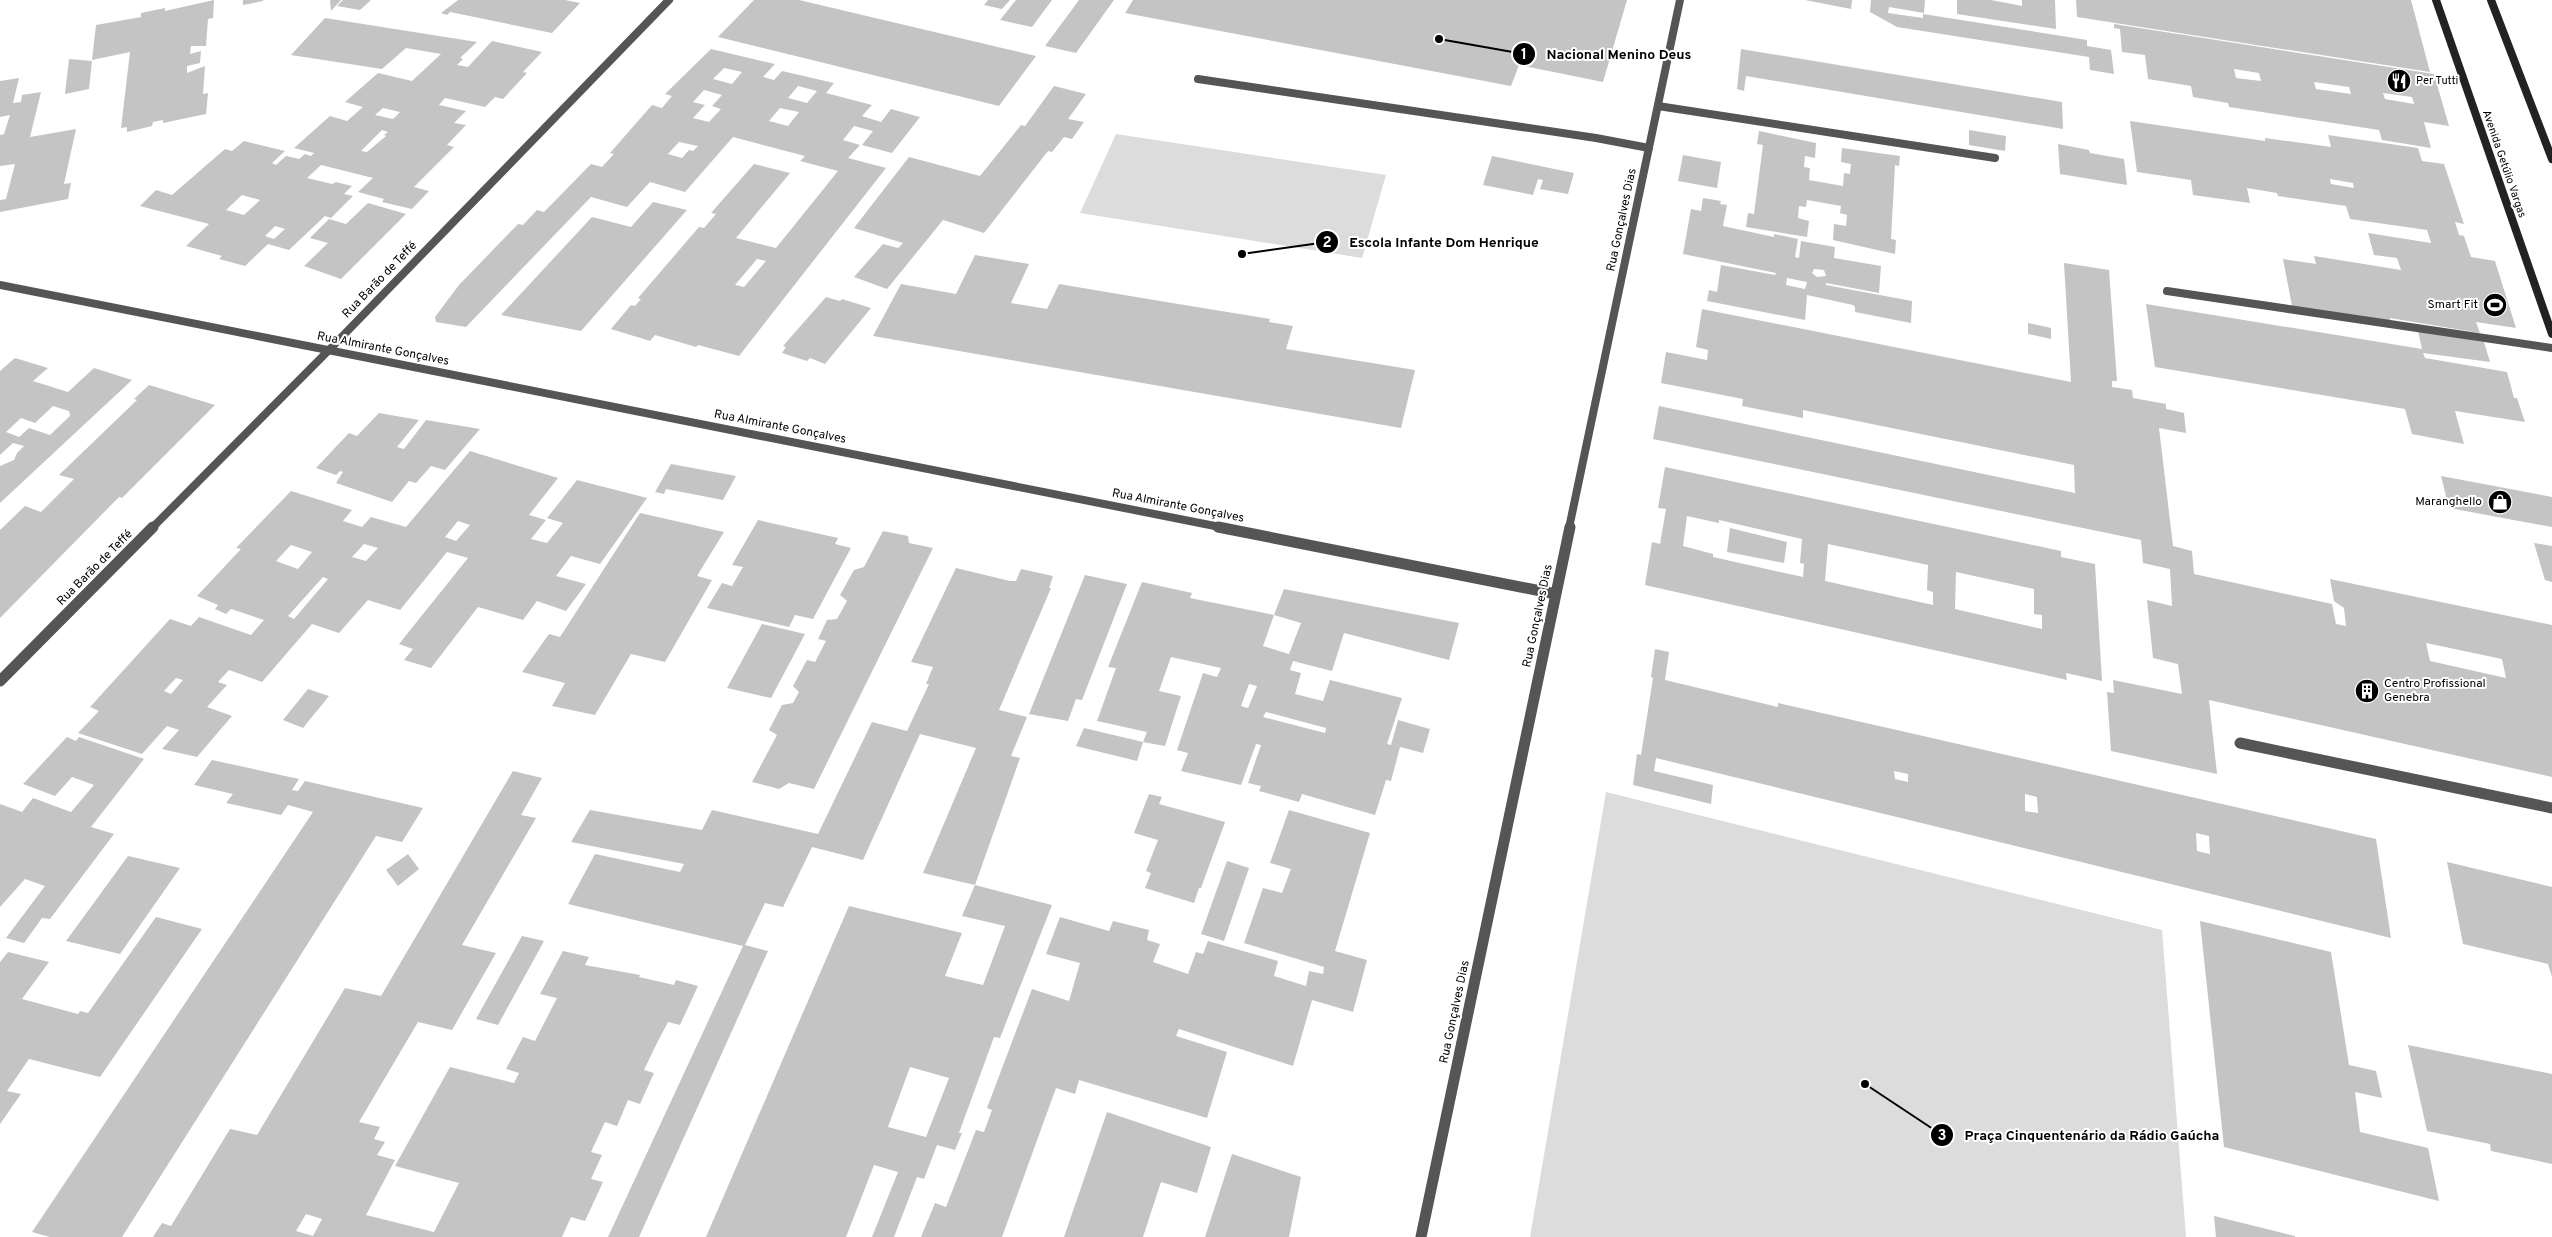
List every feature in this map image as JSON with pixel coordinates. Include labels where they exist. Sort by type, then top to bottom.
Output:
[{"type":"main road","name":"Avenida Getúlio Vargas","points":[[2436,0],[2552,334]]},
{"type":"main road","points":[[2491,0],[2552,159]]},
{"type":"street","name":"Rua Barão de Teffé","points":[[0,681],[329,350],[669,0]]},
{"type":"street","name":"Rua Gonçalves Dias","points":[[1421,1237],[1680,0]]},
{"type":"street","points":[[1198,79],[1596,138],[1650,148]]},
{"type":"street","points":[[1658,106],[1994,158]]},
{"type":"street","name":"Rua Almirante Gonçalves","points":[[0,285],[1556,594]]},
{"type":"street","points":[[2168,291],[2552,348]]},
{"type":"street","points":[[2240,743],[2552,808]]},
{"type":"shaded area","points":[[1116,134],[1386,175],[1362,258],[1080,213]]},
{"type":"shaded area","points":[[1606,792],[2162,930],[2186,1237],[1530,1237]]},
{"type":"building","points":[[214,0],[213,18],[208,19],[206,46],[191,46],[190,54],[201,51],[200,63],[187,66],[187,73],[205,66],[203,94],[208,93],[206,114],[163,123],[163,120],[153,122],[152,126],[127,132],[127,127],[121,128],[130,52],[92,60],[96,25],[141,17],[141,13],[165,8],[165,11]]},
{"type":"building","points":[[243,0],[263,0],[263,1],[243,5]]},
{"type":"building","points":[[330,0],[341,0],[331,11]]},
{"type":"building","points":[[343,0],[371,0],[360,10],[337,6]]},
{"type":"building","points":[[458,0],[565,0],[580,3],[552,33],[450,12],[447,15],[441,13]]},
{"type":"building","points":[[754,0],[799,0],[1036,56],[999,106],[718,37]]},
{"type":"building","points":[[988,0],[1010,0],[1002,9],[984,5]]},
{"type":"building","points":[[1016,0],[1052,0],[1032,27],[1000,20]]},
{"type":"building","points":[[1079,0],[1114,0],[1076,53],[1045,46]]},
{"type":"building","points":[[1133,0],[1627,0],[1603,82],[1519,65],[1511,86],[1125,13]]},
{"type":"building","points":[[1805,0],[1852,0],[1851,9]]},
{"type":"building","points":[[1871,0],[1925,0],[1924,13],[1889,7],[1888,13],[1923,18],[1923,14],[2087,40],[2087,46],[2111,50],[2114,74],[2090,70],[2089,57],[1897,27],[1870,12]]},
{"type":"building","points":[[1957,0],[1991,0],[2022,6],[2022,0],[2055,0],[2056,29],[1957,14]]},
{"type":"building","points":[[2076,0],[2411,0],[2430,72],[2077,17]]},
{"type":"building","points":[[325,18],[477,42],[460,58],[463,59],[457,65],[468,67],[492,41],[542,52],[523,72],[527,73],[503,99],[495,97],[485,107],[445,98],[439,105],[466,111],[454,123],[466,125],[447,145],[454,147],[414,187],[429,191],[412,209],[382,202],[384,199],[358,192],[373,178],[321,165],[307,178],[332,184],[336,182],[352,186],[344,194],[353,196],[331,218],[325,216],[289,250],[268,244],[245,266],[219,259],[222,256],[186,246],[209,224],[140,206],[156,190],[172,195],[225,149],[232,151],[244,141],[285,151],[272,163],[276,165],[286,156],[299,159],[305,154],[311,156],[314,153],[294,148],[330,116],[347,121],[363,107],[345,102],[378,73],[412,81],[441,54],[406,48],[382,69],[291,55]],"holes":[[[383,108],[400,112],[393,119],[375,115]],[[382,130],[388,132],[384,135],[386,136],[367,152],[361,151]],[[242,195],[260,200],[244,215],[226,210]],[[275,226],[285,229],[274,239],[265,236]]]},
{"type":"building","points":[[2114,24],[2434,74],[2449,126],[2424,122],[2431,148],[2382,140],[2379,130],[2229,107],[2228,103],[2193,97],[2191,86],[2148,79],[2145,55],[2122,52],[2120,29],[2114,28]],"holes":[[[2234,69],[2259,73],[2261,81],[2236,78]],[[2314,82],[2349,87],[2351,94],[2316,89]],[[2383,93],[2412,97],[2414,104],[2385,99]]]},
{"type":"building","points":[[711,49],[775,64],[763,77],[774,80],[782,71],[834,83],[826,93],[872,105],[862,116],[881,122],[891,109],[920,117],[892,153],[862,145],[873,131],[854,126],[843,140],[860,145],[848,158],[886,168],[739,356],[698,345],[696,347],[655,335],[650,341],[611,329],[631,305],[635,306],[641,299],[638,298],[699,227],[704,228],[716,214],[711,213],[754,164],[790,173],[736,238],[776,248],[838,171],[800,161],[805,156],[733,137],[685,192],[650,182],[627,207],[591,197],[466,327],[436,322],[435,317],[459,285],[518,224],[523,225],[537,210],[544,212],[591,164],[602,167],[614,154],[610,153],[652,105],[662,108],[672,96],[665,94]],"holes":[[[724,68],[742,72],[732,84],[713,79]],[[798,86],[817,91],[807,103],[788,98]],[[704,90],[722,95],[712,106],[721,109],[709,122],[693,118],[705,105],[693,102]],[[780,108],[799,112],[788,126],[769,121]],[[679,142],[698,146],[693,151],[689,150],[682,158],[668,154]],[[757,259],[766,261],[744,287],[735,285]]]},
{"type":"building","points":[[1741,49],[2062,102],[2063,129],[1746,76],[1744,91],[1737,89]]},
{"type":"building","points":[[69,59],[92,61],[89,89],[65,94]]},
{"type":"building","points":[[19,78],[13,103],[21,102],[22,95],[41,92],[30,137],[76,129],[64,184],[71,183],[68,199],[0,212],[0,200],[6,199],[15,164],[0,166],[0,135],[4,134],[10,115],[0,117],[0,81]]},
{"type":"building","points":[[1054,86],[1086,94],[1068,119],[1084,122],[1072,139],[1064,137],[1052,152],[1048,151],[984,233],[943,220],[887,289],[854,277],[883,244],[898,248],[903,243],[854,228],[909,157],[980,176],[1021,125],[1025,126]]},
{"type":"building","points":[[2130,121],[2265,141],[2265,138],[2331,147],[2328,135],[2418,148],[2422,161],[2444,164],[2464,224],[2455,222],[2459,235],[2464,236],[2471,257],[2495,261],[2516,328],[2476,322],[2480,333],[2390,318],[2391,323],[2292,306],[2283,259],[2316,264],[2314,256],[2401,270],[2397,258],[2374,255],[2368,233],[2431,243],[2427,230],[2350,219],[2346,206],[2278,196],[2277,193],[2247,188],[2250,203],[2193,195],[2191,180],[2137,172]],"holes":[[[2330,179],[2353,183],[2354,188],[2331,184]]]},
{"type":"building","points":[[1969,130],[2006,136],[2005,151],[1969,145]]},
{"type":"building","points":[[1759,131],[1816,143],[1815,158],[1805,156],[1804,167],[1810,168],[1809,180],[1843,186],[1844,173],[1850,174],[1851,164],[1841,162],[1842,148],[1900,156],[1899,166],[1895,165],[1891,239],[1896,240],[1895,254],[1833,240],[1834,224],[1846,226],[1847,215],[1840,213],[1841,206],[1807,200],[1806,207],[1799,206],[1798,218],[1809,221],[1807,237],[1746,227],[1748,213],[1754,214],[1763,145],[1757,144]]},
{"type":"building","points":[[2058,144],[2089,150],[2090,153],[2124,159],[2127,185],[2060,174]]},
{"type":"building","points":[[1683,155],[1721,162],[1717,188],[1678,181]]},
{"type":"building","points":[[1492,156],[1574,173],[1568,194],[1540,189],[1543,180],[1538,179],[1533,195],[1483,185]]},
{"type":"building","points":[[1703,198],[1721,201],[1720,204],[1727,205],[1723,226],[1774,237],[1774,234],[1798,239],[1795,257],[1799,258],[1801,241],[1835,247],[1834,258],[1881,266],[1879,293],[1826,283],[1826,285],[1912,301],[1911,323],[1855,312],[1853,305],[1807,295],[1805,320],[1707,301],[1709,290],[1717,292],[1721,265],[1775,275],[1776,273],[1683,254],[1691,209],[1701,211]],"holes":[[[1814,269],[1824,270],[1826,276],[1817,277],[1812,273]],[[1787,278],[1807,282],[1805,289],[1786,285]]]},
{"type":"building","points":[[653,202],[687,210],[581,331],[501,315],[592,217],[631,227]]},
{"type":"building","points":[[368,203],[406,214],[341,279],[304,266],[328,243],[310,238],[329,219],[346,224]]},
{"type":"building","points":[[975,255],[1029,264],[1011,303],[1047,309],[1059,284],[1270,319],[1269,322],[1293,326],[1286,349],[1415,370],[1401,428],[873,336],[901,284],[956,294]]},
{"type":"building","points":[[2064,263],[2109,270],[2117,381],[2112,381],[2112,387],[2132,390],[2133,398],[2166,404],[2166,409],[2184,413],[2186,433],[2159,428],[2173,546],[2192,551],[2194,574],[2332,604],[2336,624],[2346,626],[2344,608],[2334,601],[2330,579],[2552,625],[2552,777],[2209,700],[2217,774],[2111,751],[2107,692],[2114,693],[2113,680],[2182,694],[2178,664],[2153,658],[2147,600],[2172,606],[2170,569],[2143,563],[2141,540],[1653,439],[1659,406],[2075,493],[2074,465],[1803,410],[1803,418],[1742,406],[1743,399],[1661,383],[1666,352],[1707,360],[1708,350],[1696,347],[1702,309],[2071,382]],"holes":[[[2426,643],[2502,659],[2506,678],[2430,661]]]},
{"type":"building","points":[[826,297],[840,301],[842,299],[871,308],[825,364],[810,358],[807,361],[782,353],[786,347],[783,346]]},
{"type":"building","points":[[2146,304],[2422,349],[2418,331],[2484,342],[2490,362],[2423,353],[2425,358],[2507,372],[2514,398],[2517,398],[2525,422],[2455,411],[2464,444],[2412,434],[2405,409],[2155,367]]},
{"type":"building","points":[[2028,323],[2051,328],[2051,339],[2028,334]]},
{"type":"building","points":[[15,358],[48,368],[33,381],[68,392],[94,368],[132,380],[0,503],[0,466],[14,460],[17,453],[24,446],[13,443],[0,455],[0,371]],"holes":[[[53,406],[69,411],[70,416],[50,435],[29,428],[19,437],[6,432],[21,418],[35,423]]]},
{"type":"building","points":[[149,385],[215,405],[122,498],[119,497],[0,618],[0,530],[25,506],[41,512],[74,479],[59,475],[137,400],[134,399]]},
{"type":"building","points":[[379,413],[419,420],[397,447],[404,449],[426,420],[480,429],[445,470],[431,466],[416,483],[409,481],[392,502],[336,483],[343,472],[340,471],[336,475],[316,468],[349,433],[357,436]]},
{"type":"building","points":[[470,451],[558,478],[529,515],[546,520],[531,539],[547,543],[563,523],[547,518],[577,480],[647,498],[600,564],[571,556],[556,576],[586,584],[566,611],[537,601],[523,620],[478,607],[431,668],[404,660],[413,649],[399,644],[468,558],[447,552],[400,610],[368,600],[339,633],[312,624],[262,682],[229,670],[218,682],[227,685],[207,707],[232,716],[197,757],[162,749],[179,730],[167,726],[142,754],[78,733],[99,711],[90,707],[170,619],[191,626],[199,617],[251,635],[264,620],[231,609],[226,614],[215,609],[218,605],[197,596],[241,549],[236,548],[291,491],[352,510],[343,521],[362,527],[371,517],[406,527]],"holes":[[[458,521],[470,525],[456,541],[445,537]],[[364,544],[378,548],[366,561],[352,557]],[[291,545],[312,552],[298,569],[276,561]],[[323,577],[328,579],[294,619],[288,616]],[[176,678],[183,680],[171,694],[164,691]]]},
{"type":"building","points":[[671,464],[736,476],[723,500],[666,489],[664,494],[655,492]]},
{"type":"building","points":[[1665,467],[2061,551],[2061,557],[2095,564],[2102,681],[2066,673],[2067,680],[1645,585],[1652,542],[1660,544],[1666,509],[1658,508]],"holes":[[[1687,516],[1719,523],[1719,520],[1802,539],[1800,563],[1804,564],[1803,577],[1713,557],[1713,554],[1683,546]],[[1828,544],[1928,565],[1927,590],[1933,592],[1933,605],[1825,581]],[[1956,572],[2034,589],[2034,614],[2042,615],[2042,629],[1955,609]]]},
{"type":"building","name":"Maranghello","points":[[2441,476],[2552,497],[2552,527],[2449,508]]},
{"type":"building","points":[[640,513],[724,532],[697,576],[712,580],[665,662],[631,654],[595,715],[552,706],[565,683],[522,672],[549,634],[560,637]]},
{"type":"building","points":[[758,520],[838,538],[835,544],[851,548],[813,619],[795,615],[789,627],[707,608],[722,583],[732,586],[743,567],[732,565]]},
{"type":"building","points":[[1730,528],[1787,542],[1784,563],[1727,552]]},
{"type":"building","points":[[883,531],[908,536],[909,543],[933,548],[814,789],[789,783],[779,789],[752,782],[777,735],[769,730],[782,705],[793,703],[799,692],[793,686],[807,660],[815,662],[826,641],[818,639],[827,620],[837,619],[847,601],[840,595],[854,570],[864,567]]},
{"type":"building","points":[[2534,543],[2552,546],[2552,582],[2545,580]]},
{"type":"building","points":[[956,568],[1010,581],[1016,581],[1021,569],[1053,576],[1049,588],[1051,588],[999,710],[1027,717],[1011,756],[1020,758],[975,885],[923,873],[976,748],[920,734],[863,860],[812,847],[783,907],[765,903],[745,945],[768,951],[639,1237],[608,1237],[743,946],[568,904],[595,854],[680,872],[684,864],[571,842],[590,810],[702,830],[712,810],[818,834],[872,722],[907,731],[929,684],[926,684],[933,667],[911,662]]},
{"type":"building","points":[[1085,575],[1127,584],[1082,700],[1076,699],[1068,721],[1029,714]]},
{"type":"building","points":[[1142,582],[1192,593],[1190,598],[1274,615],[1284,589],[1459,623],[1449,660],[1344,633],[1332,671],[1293,661],[1290,670],[1301,673],[1295,694],[1323,701],[1330,680],[1402,698],[1387,744],[1391,745],[1398,720],[1430,729],[1423,753],[1400,747],[1391,781],[1386,780],[1375,815],[1302,794],[1299,802],[1259,791],[1261,786],[1248,783],[1261,745],[1256,744],[1241,785],[1181,771],[1188,753],[1177,750],[1203,673],[1217,677],[1221,668],[1171,657],[1159,691],[1181,696],[1165,746],[1143,742],[1147,732],[1097,721],[1116,668],[1108,667]],"holes":[[[1274,615],[1301,623],[1289,654],[1263,646]],[[1249,684],[1257,686],[1248,708],[1241,706]],[[1266,712],[1326,728],[1325,733],[1263,717]]]},
{"type":"building","points":[[762,624],[805,634],[771,698],[727,688]]},
{"type":"building","points":[[1655,649],[1669,652],[1665,680],[1778,707],[1778,703],[2376,839],[2391,938],[1656,758],[1654,771],[1713,785],[1711,804],[1633,785],[1637,754],[1641,755],[1653,678],[1651,677]],"holes":[[[1894,771],[1908,774],[1908,782],[1895,779]],[[2025,794],[2037,797],[2038,813],[2025,811]],[[2196,833],[2209,836],[2210,854],[2197,851]]]},
{"type":"building","points":[[308,689],[329,696],[303,728],[283,720]]},
{"type":"building","points":[[1084,728],[1143,742],[1137,761],[1076,746]]},
{"type":"building","points":[[67,737],[76,741],[79,737],[144,759],[91,827],[114,834],[50,919],[42,918],[24,943],[6,938],[45,886],[25,879],[0,907],[0,804],[22,812],[33,798],[71,812],[94,785],[72,777],[55,796],[23,784]]},
{"type":"building","points":[[212,760],[299,779],[292,790],[298,791],[305,781],[423,808],[402,842],[376,836],[122,1237],[50,1237],[32,1232],[313,812],[288,805],[281,815],[226,803],[233,794],[194,785]]},
{"type":"building","points":[[513,771],[542,778],[521,815],[536,818],[462,945],[496,953],[452,1030],[418,1022],[359,1122],[380,1127],[374,1139],[385,1142],[377,1155],[395,1160],[366,1215],[434,1232],[459,1183],[395,1166],[450,1067],[514,1083],[519,1073],[506,1069],[523,1037],[535,1041],[557,998],[540,994],[563,951],[589,957],[585,965],[640,975],[639,977],[674,985],[676,980],[698,986],[680,1025],[668,1022],[657,1043],[644,1070],[654,1073],[640,1104],[628,1100],[617,1126],[605,1122],[591,1152],[602,1155],[591,1179],[603,1182],[585,1221],[571,1217],[562,1237],[153,1237],[162,1223],[171,1226],[230,1129],[257,1135],[345,988],[381,996]],"holes":[[[306,1214],[322,1219],[313,1236],[296,1231]]]},
{"type":"building","points":[[1149,794],[1162,797],[1159,804],[1225,822],[1194,903],[1145,888],[1151,873],[1146,871],[1158,840],[1134,833]]},
{"type":"building","points":[[1289,810],[1370,833],[1335,951],[1367,960],[1353,1012],[1312,1000],[1293,1066],[1179,1029],[1176,1036],[1227,1052],[1207,1118],[1079,1080],[1075,1094],[1056,1088],[1002,1237],[921,1237],[935,1203],[946,1207],[976,1130],[984,1132],[992,1110],[987,1108],[1032,989],[1069,1001],[1080,963],[1046,954],[1060,917],[1109,931],[1113,921],[1149,930],[1147,940],[1160,944],[1153,962],[1188,974],[1196,952],[1203,954],[1208,941],[1278,961],[1274,976],[1306,986],[1309,971],[1323,974],[1324,967],[1244,943],[1263,888],[1282,893],[1291,869],[1270,863]]},
{"type":"building","points":[[408,854],[419,869],[398,886],[386,870]]},
{"type":"building","points":[[128,856],[180,868],[120,954],[66,941]]},
{"type":"building","points":[[1227,861],[1249,868],[1224,941],[1201,934]]},
{"type":"building","points":[[2447,862],[2552,887],[2552,977],[2548,964],[2463,944]]},
{"type":"building","points":[[975,885],[1052,905],[1000,1038],[994,1037],[959,1133],[962,1133],[955,1150],[937,1145],[924,1179],[917,1177],[894,1237],[872,1237],[898,1172],[874,1165],[846,1237],[706,1237],[849,906],[962,933],[945,976],[983,985],[1005,926],[962,916]],"holes":[[[910,1067],[949,1078],[926,1137],[888,1127]]]},
{"type":"building","points":[[156,917],[202,929],[100,1077],[29,1059],[7,1091],[21,1094],[0,1124],[0,962],[8,952],[49,962],[22,999],[78,1014],[80,1011],[88,1013]]},
{"type":"building","points":[[2200,921],[2331,952],[2349,1065],[2376,1071],[2382,1098],[2355,1092],[2360,1132],[2428,1148],[2439,1201],[2224,1147]]},
{"type":"building","points":[[522,936],[544,941],[498,1025],[476,1019]]},
{"type":"building","points":[[2408,1045],[2552,1074],[2552,1164],[2491,1151],[2490,1144],[2427,1131]]},
{"type":"building","points":[[1107,1112],[1211,1147],[1197,1193],[1161,1182],[1143,1237],[1064,1237]]},
{"type":"building","points":[[1232,1154],[1301,1177],[1289,1237],[1205,1237]]},
{"type":"building","points":[[2214,1216],[2295,1236],[2295,1237],[2216,1237]]},
{"type":"place","name":"Nacional Menino Deus","points":[[1439,39]]},
{"type":"place","name":"Per Tutti","points":[[2399,81]]},
{"type":"place","name":"Escola Infante Dom Henrique","points":[[1242,254]]},
{"type":"place","name":"Smart Fit","points":[[2495,305]]},
{"type":"place","name":"Maranghello","points":[[2500,502]]},
{"type":"place","name":"Centro Profissional Genebra","points":[[2367,691]]},
{"type":"place","name":"Praça Cinquentenário da Rádio Gaúcha","points":[[1865,1084]]}]
